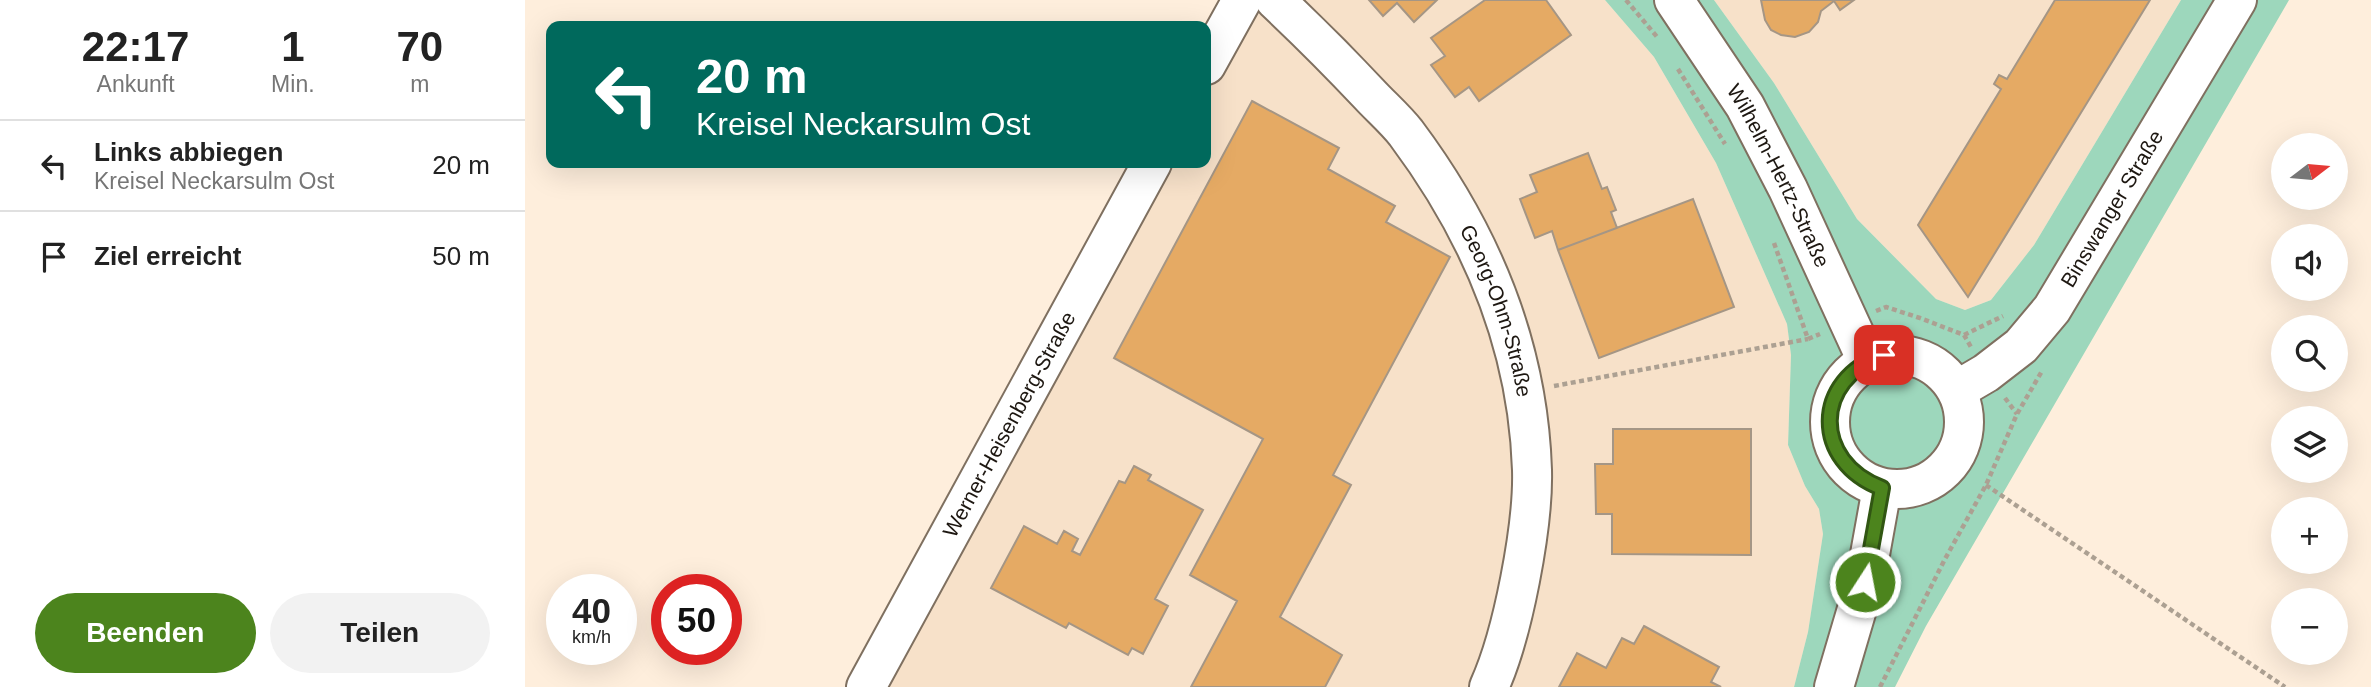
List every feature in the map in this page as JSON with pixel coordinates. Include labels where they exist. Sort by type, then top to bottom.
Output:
[{"type":"main road","points":[[1211,56],[1241,0]]},
{"type":"main road","name":"Georg-Ohm-Straße","points":[[1276,0],[1324,46],[1404,131],[1450,197],[1483,260],[1508,321],[1525,391],[1532,471],[1528,539],[1515,603],[1496,672],[1489,687]]},
{"type":"main road","name":"Wilhelm-Hertz-Straße","points":[[1674,0],[1745,106],[1788,189],[1867,361]]},
{"type":"main road","name":"Binswanger Straße","points":[[1957,390],[1986,373],[2021,346],[2052,309],[2237,0]]},
{"type":"main road","name":"Werner-Heisenberg-Straße","points":[[866,687],[1150,168]]},
{"type":"main road","points":[[1904,354],[1926,360],[1945,374],[1957,390],[1964,424],[1959,447],[1945,469],[1918,486],[1897,490],[1866,482],[1846,466],[1832,442],[1829,422],[1833,401],[1843,381],[1867,361],[1884,355],[1904,354]]},
{"type":"main road","points":[[1834,687],[1865,582],[1882,488]]},
{"type":"path","points":[[1964,335],[2009,313]]},
{"type":"path","points":[[1525,391],[1808,339]]},
{"type":"path","points":[[1880,687],[1986,485],[2017,414]]},
{"type":"path","points":[[1986,485],[2285,687]]},
{"type":"shaded area","points":[[1223,0],[1605,0],[1654,57],[1716,163],[1787,324],[1791,355],[1788,445],[1805,486],[1819,509],[1823,534],[1808,632],[1794,687],[869,687],[1136,168],[1211,168],[1211,24]]},
{"type":"shaded area","points":[[1714,0],[2181,0],[2034,245],[1991,300],[1965,310],[1936,299],[1857,219],[1774,83]]},
{"type":"green space","points":[[1605,0],[1714,0],[1774,83],[1857,219],[1936,299],[1965,310],[1991,300],[2034,245],[2181,0],[2289,0],[1926,626],[1895,687],[1794,687],[1808,632],[1823,534],[1819,509],[1805,486],[1788,445],[1791,355],[1787,324],[1716,163],[1654,57]]},
{"type":"building","points":[[1369,0],[1437,0],[1414,22],[1397,3],[1383,16]]},
{"type":"building","points":[[1485,0],[1546,0],[1571,35],[1479,101],[1469,87],[1455,97],[1431,65],[1445,56],[1431,38]]},
{"type":"building","points":[[1761,0],[1854,0],[1840,10],[1834,1],[1821,11],[1818,22],[1809,32],[1795,37],[1771,30],[1765,20]]},
{"type":"building","points":[[2055,0],[2150,0],[1968,297],[1918,225],[2001,89],[1994,84],[1999,75],[2007,79]]},
{"type":"building","points":[[1252,101],[1339,148],[1328,169],[1395,206],[1386,222],[1450,257],[1333,475],[1351,485],[1280,617],[1342,655],[1325,687],[1191,687],[1237,601],[1190,575],[1263,439],[1114,358]]},
{"type":"building","points":[[1588,153],[1602,189],[1607,187],[1616,210],[1611,212],[1617,228],[1558,250],[1552,231],[1535,238],[1520,199],[1537,192],[1530,175]]},
{"type":"building","points":[[1693,199],[1734,307],[1599,358],[1558,250]]},
{"type":"building","points":[[1613,429],[1751,429],[1751,555],[1612,554],[1612,514],[1596,514],[1595,464],[1613,464]]},
{"type":"building","points":[[1134,466],[1151,475],[1148,480],[1203,510],[1155,599],[1168,606],[1143,654],[1132,648],[1128,655],[1069,623],[1066,628],[991,588],[1024,526],[1057,544],[1064,531],[1078,539],[1072,551],[1080,555],[1119,481],[1125,483]]},
{"type":"building","points":[[1644,626],[1719,667],[1711,682],[1721,687],[1559,687],[1577,653],[1606,668],[1622,638],[1634,644]]},
{"type":"route","points":[[1865,582],[1882,488],[1866,482],[1846,466],[1832,442],[1829,422],[1833,401],[1843,381],[1867,361],[1884,355]]}]
